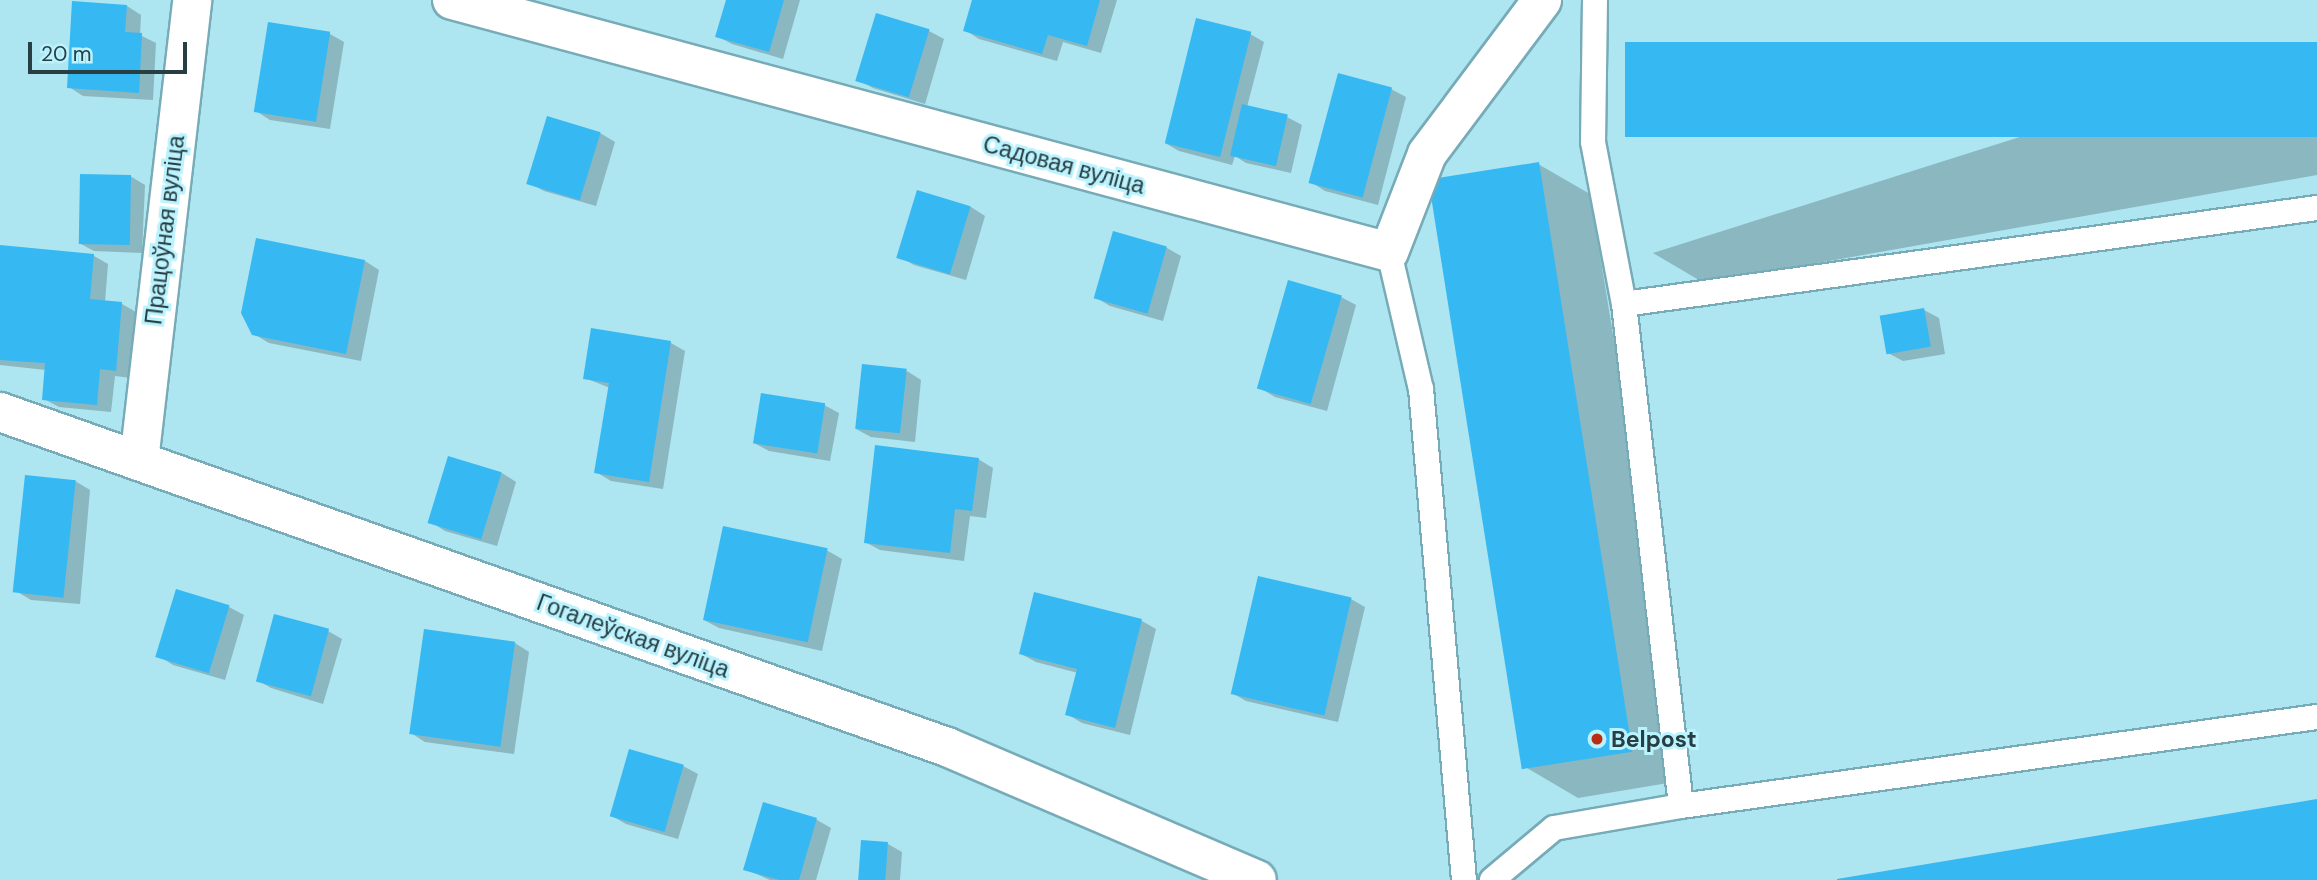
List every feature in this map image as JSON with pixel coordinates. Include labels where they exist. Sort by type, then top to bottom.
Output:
[{"type":"street","name":"Працоўная вуліца","points":[[139,461],[192,0]]},
{"type":"street","name":"Садовая вуліца","points":[[452,0],[1389,252]]},
{"type":"street","points":[[1389,252],[1427,154],[1542,0]]},
{"type":"street","name":"Гогалеўская вуліца","points":[[0,412],[947,747],[1257,880]]},
{"type":"lane","points":[[1595,0],[1594,142],[1624,304],[1681,806]]},
{"type":"lane","points":[[1624,304],[2317,208]]},
{"type":"lane","points":[[1389,252],[1421,390],[1464,880]]},
{"type":"lane","points":[[1492,880],[1554,828],[1681,806],[2317,717]]},
{"type":"building","points":[[726,0],[784,0],[769,52],[715,37]]},
{"type":"building","points":[[972,0],[1100,0],[1087,46],[1048,35],[1042,54],[963,31]]},
{"type":"building","points":[[72,1],[127,5],[125,32],[142,33],[139,93],[67,88]]},
{"type":"building","points":[[876,13],[930,29],[909,97],[855,81]]},
{"type":"building","points":[[1196,18],[1251,32],[1220,157],[1165,143]]},
{"type":"building","points":[[268,22],[330,32],[316,122],[254,112]]},
{"type":"building","points":[[1625,42],[2317,42],[2317,137],[1625,137]]},
{"type":"building","points":[[1338,73],[1392,87],[1363,198],[1308,183]]},
{"type":"building","points":[[1242,104],[1288,115],[1276,166],[1230,156]]},
{"type":"building","points":[[547,116],[601,132],[580,200],[526,184]]},
{"type":"building","points":[[1539,162],[1632,752],[1522,769],[1428,180]]},
{"type":"building","points":[[80,174],[131,175],[130,245],[79,244]]},
{"type":"building","points":[[917,190],[971,206],[950,274],[896,258]]},
{"type":"building","points":[[1113,231],[1167,246],[1148,314],[1094,298]]},
{"type":"building","points":[[256,238],[365,260],[346,354],[252,335],[241,313]]},
{"type":"building","points":[[0,245],[94,254],[90,299],[122,302],[116,371],[100,369],[97,405],[42,400],[45,363],[0,360]]},
{"type":"building","points":[[1288,280],[1342,295],[1311,404],[1257,389]]},
{"type":"building","points":[[1924,308],[1931,346],[1886,354],[1880,316]]},
{"type":"building","points":[[591,328],[671,341],[649,482],[594,473],[609,383],[583,379]]},
{"type":"building","points":[[862,364],[907,369],[900,433],[855,429]]},
{"type":"building","points":[[761,393],[825,403],[817,454],[753,443]]},
{"type":"building","points":[[875,445],[979,458],[972,511],[955,509],[950,553],[864,543]]},
{"type":"building","points":[[448,456],[502,472],[481,539],[428,523]]},
{"type":"building","points":[[25,475],[76,480],[63,598],[13,592]]},
{"type":"building","points":[[723,526],[828,548],[808,642],[703,620]]},
{"type":"building","points":[[1258,576],[1352,598],[1324,715],[1231,694]]},
{"type":"building","points":[[176,589],[230,605],[209,673],[155,657]]},
{"type":"building","points":[[1034,592],[1142,619],[1115,728],[1065,715],[1077,669],[1019,654]]},
{"type":"building","points":[[274,614],[329,629],[311,696],[256,682]]},
{"type":"building","points":[[424,629],[515,642],[500,747],[409,734]]},
{"type":"building","points":[[629,749],[684,765],[664,832],[610,816]]},
{"type":"building","points":[[2317,799],[2317,880],[1837,880],[1837,879]]},
{"type":"building","points":[[763,802],[817,818],[799,880],[780,880],[743,870]]},
{"type":"building","points":[[861,840],[888,842],[885,880],[858,880]]},
{"type":"place","name":"Belpost","points":[[1597,739]]}]
